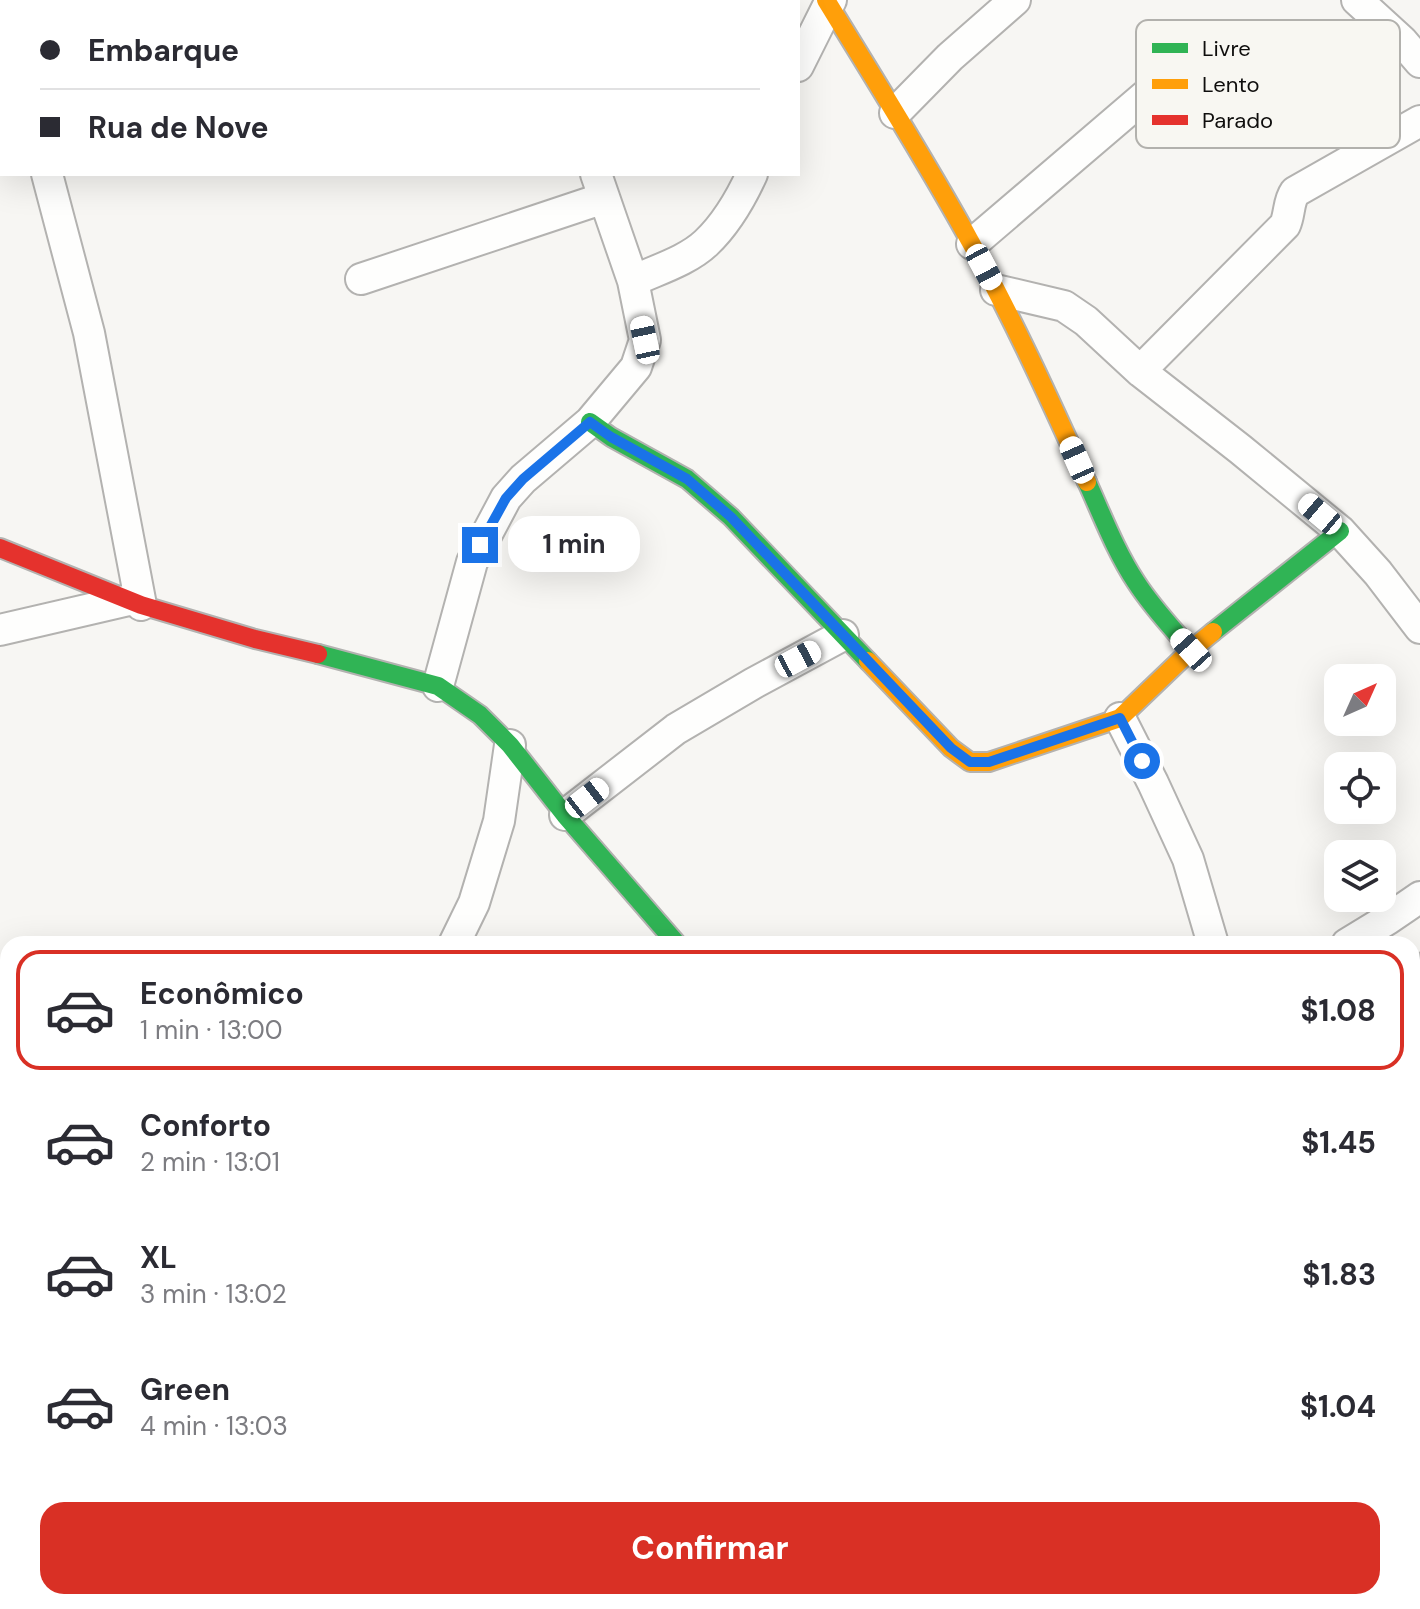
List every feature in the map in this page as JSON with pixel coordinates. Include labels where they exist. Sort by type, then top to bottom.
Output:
[{"type":"street","points":[[895,113],[950,57],[1015,0]]},
{"type":"street","points":[[1357,0],[1379,20]]},
{"type":"street","points":[[828,1],[972,244],[1040,378],[1114,542],[1135,581],[1191,650]]},
{"type":"street","points":[[800,62],[828,1]]},
{"type":"street","points":[[1400,39],[1420,62]]},
{"type":"street","points":[[972,244],[1136,104]]},
{"type":"street","points":[[1400,132],[1420,121]]},
{"type":"street","points":[[1140,371],[1285,225],[1295,192],[1372,148]]},
{"type":"street","points":[[48,176],[89,333],[135,603]]},
{"type":"street","points":[[633,281],[705,244],[725,221],[751,176]]},
{"type":"street","points":[[361,279],[600,186],[633,281],[645,340],[636,367],[590,422],[523,479],[500,508],[472,562],[438,686]]},
{"type":"street","points":[[996,290],[1064,306],[1086,321],[1140,371],[1340,531],[1378,573],[1420,628]]},
{"type":"street","points":[[590,422],[687,479],[720,507],[951,748],[970,762],[989,762],[1120,718],[1191,650],[1340,531]]},
{"type":"street","points":[[0,548],[135,603],[255,639],[438,686],[480,715],[510,745],[565,815],[670,936]]},
{"type":"street","points":[[0,630],[135,603]]},
{"type":"street","points":[[565,815],[676,729],[843,635]]},
{"type":"street","points":[[1120,718],[1188,859],[1211,936]]},
{"type":"street","points":[[458,936],[474,903],[499,821],[510,745]]},
{"type":"street","points":[[1360,936],[1420,897]]},
{"type":"traffic: fast","points":[[590,422],[687,479],[731,517],[868,661]]},
{"type":"traffic: fast","points":[[1087,482],[1129,570],[1149,600],[1191,650]]},
{"type":"traffic: fast","points":[[1213,632],[1340,531]]},
{"type":"traffic: fast","points":[[318,654],[438,686],[480,715],[510,745],[565,815],[670,936]]},
{"type":"traffic: slow","points":[[826,0],[970,241],[1016,330],[1087,482]]},
{"type":"traffic: slow","points":[[868,661],[951,748],[970,762],[989,762],[1120,718],[1213,632]]},
{"type":"traffic: jam","points":[[0,548],[141,605],[318,654]]},
{"type":"route","points":[[480,545],[506,498],[523,479],[590,422],[687,479],[731,517],[951,748],[970,762],[989,762],[1120,718],[1142,761]]}]
